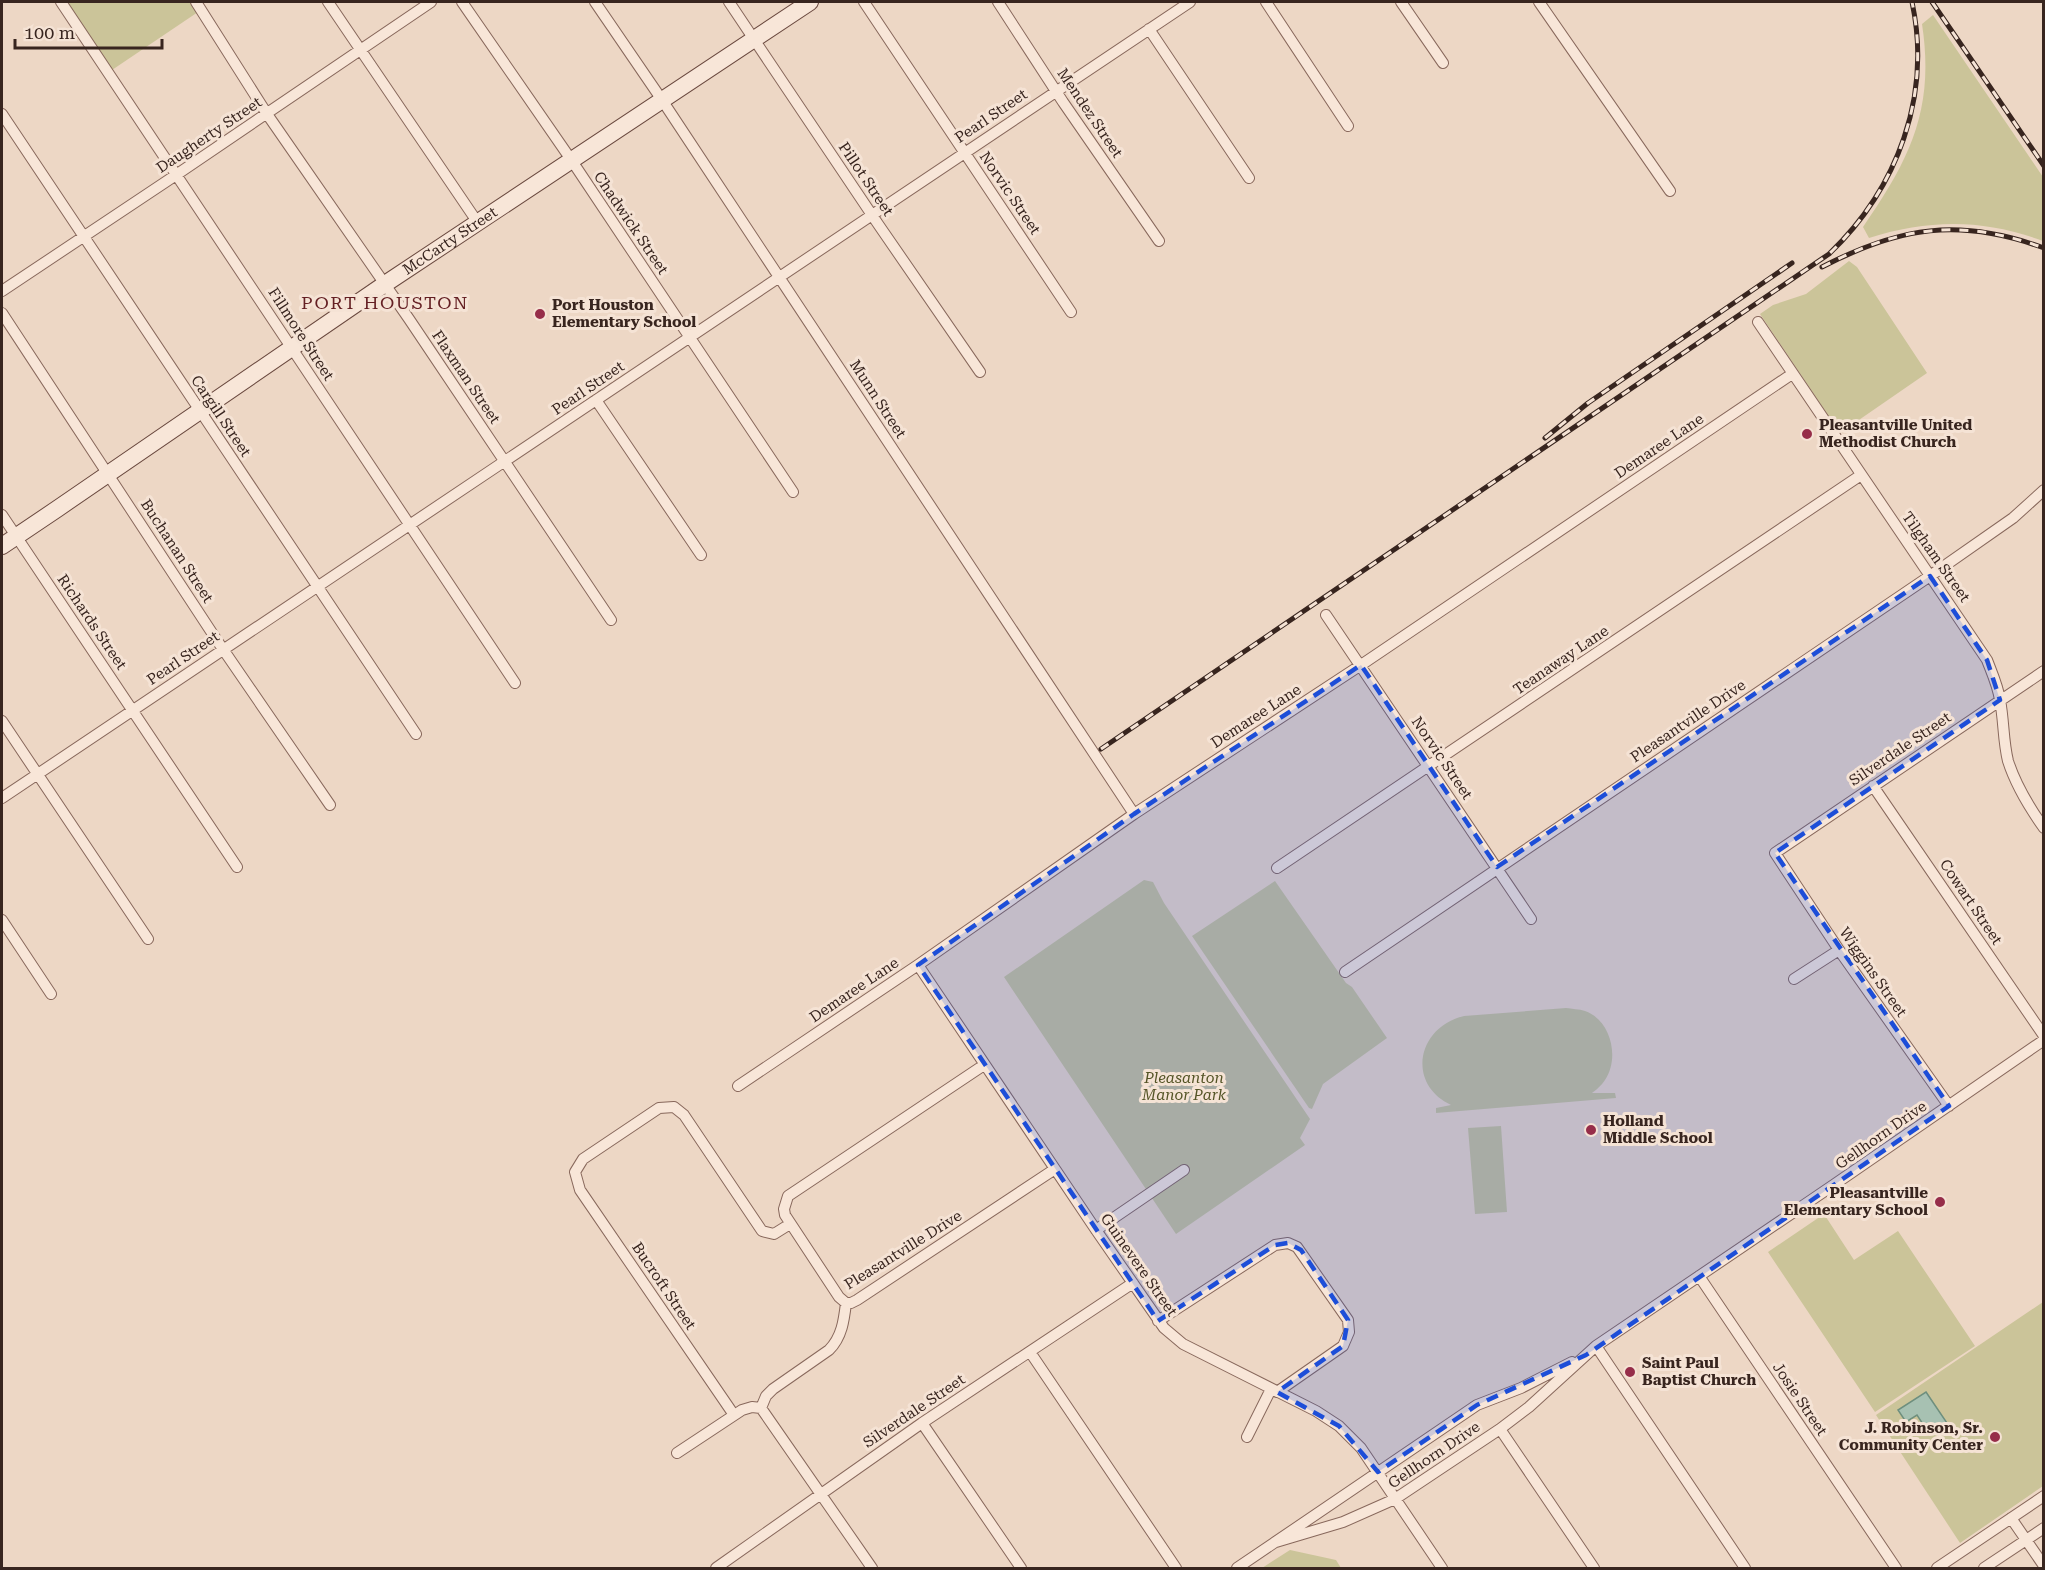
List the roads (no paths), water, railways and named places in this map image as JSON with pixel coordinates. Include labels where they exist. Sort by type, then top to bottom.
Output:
[{"type":"main road","name":"McCarty Street","points":[[2,546],[385,284],[810,2]]},
{"type":"street","name":"Fillmore Street","points":[[61,2],[515,683]]},
{"type":"street","name":"Flaxman Street","points":[[196,2],[267,114],[385,284],[611,620]]},
{"type":"street","points":[[328,2],[478,224]]},
{"type":"street","name":"Daugherty Street","points":[[2,291],[431,2]]},
{"type":"street","name":"Chadwick Street","points":[[462,2],[572,161],[793,492]]},
{"type":"street","name":"Munn Street","points":[[595,2],[1134,814]]},
{"type":"street","name":"Pillot Street","points":[[729,2],[980,372]]},
{"type":"street","name":"Norvic Street","points":[[864,2],[1071,312]]},
{"type":"street","name":"Mendez Street","points":[[998,2],[1159,241]]},
{"type":"street","name":"Pearl Street","points":[[2,798],[1190,2]]},
{"type":"street","points":[[1266,2],[1348,126]]},
{"type":"street","points":[[1401,2],[1443,63]]},
{"type":"street","points":[[1539,2],[1670,191]]},
{"type":"street","points":[[1149,29],[1248,178]]},
{"type":"street","name":"Cargill Street","points":[[2,114],[416,734]]},
{"type":"street","name":"Buchanan Street","points":[[2,313],[223,648],[330,805]]},
{"type":"street","name":"Tilgham Street","points":[[1758,322],[1987,660],[2000,700],[2008,761],[2020,792],[2043,828]]},
{"type":"street","name":"Demaree Lane","points":[[738,1086],[918,965],[1134,814],[1361,665],[1792,375]]},
{"type":"street","points":[[596,400],[701,555]]},
{"type":"street","name":"Teanaway Lane","points":[[1277,868],[1861,476]]},
{"type":"street","name":"Pleasantville Drive","points":[[1345,972],[1930,576],[2013,518],[2043,490]]},
{"type":"street","name":"Richards Street","points":[[2,515],[237,867]]},
{"type":"street","name":"Norvic Street","points":[[1326,615],[1531,919]]},
{"type":"street","name":"Silverdale Street","points":[[1775,854],[2043,671]]},
{"type":"street","points":[[2,721],[148,939]]},
{"type":"street","name":"Cowart Street","points":[[1873,786],[2043,1038]]},
{"type":"street","name":"Wiggins Street","points":[[1775,854],[1839,950],[1949,1106]]},
{"type":"street","points":[[2,920],[51,994]]},
{"type":"street","points":[[1794,979],[1839,950]]},
{"type":"street","name":"Guinevere Street","points":[[918,965],[1158,1321],[1183,1344],[1316,1411],[1339,1426],[1361,1448],[1442,1569]]},
{"type":"street","name":"Gellhorn Drive","points":[[1276,1542],[1343,1522],[1395,1499],[1529,1407],[1596,1346],[1949,1106],[2043,1038]]},
{"type":"street","points":[[846,1303],[839,1297],[790,1224],[784,1209],[788,1196],[984,1065]]},
{"type":"street","name":"Bucroft Street","points":[[734,1415],[580,1190],[575,1172],[583,1159],[659,1108],[674,1107],[684,1115],[762,1231],[774,1234],[790,1224]]},
{"type":"street","name":"Pleasantville Drive","points":[[761,1408],[766,1396],[773,1389],[835,1344],[839,1338],[846,1303],[857,1300],[1055,1169]]},
{"type":"street","points":[[1096,1230],[1184,1170]]},
{"type":"street","points":[[1158,1321],[1275,1245],[1293,1244],[1301,1250],[1348,1320],[1349,1335],[1343,1346],[1274,1391],[1247,1437]]},
{"type":"street","name":"Josie Street","points":[[1699,1276],[1896,1569]]},
{"type":"street","name":"Silverdale Street","points":[[719,1568],[922,1423],[1133,1283]]},
{"type":"street","points":[[1596,1346],[1745,1569]]},
{"type":"street","points":[[1029,1352],[1176,1569]]},
{"type":"street","name":"Gellhorn Drive","points":[[1237,1569],[1477,1405],[1521,1388],[1586,1355]]},
{"type":"street","points":[[677,1453],[734,1415],[752,1407],[761,1408],[872,1569]]},
{"type":"street","points":[[922,1423],[1021,1569]]},
{"type":"street","points":[[1500,1429],[1594,1569]]},
{"type":"street","points":[[1937,1569],[2043,1496]]},
{"type":"street","points":[[2012,1518],[2043,1566]]},
{"type":"street","points":[[1984,1569],[2043,1528]]},
{"type":"railway","points":[[1101,749],[1829,254],[1874,200],[1891,170],[1904,138],[1913,105],[1917,71],[1917,37],[1912,2]]},
{"type":"railway","points":[[1932,2],[2044,166]]},
{"type":"railway","points":[[1822,267],[1877,243],[1904,235],[1930,231],[1984,232],[2044,248]]},
{"type":"railway","points":[[1545,438],[1588,403],[1792,263]]},
{"type":"place","name":"Port Houston Elementary School","points":[[540,314]]},
{"type":"place","name":"Pleasantville United Methodist Church","points":[[1807,434]]},
{"type":"place","name":"Holland Middle School","points":[[1591,1130]]},
{"type":"place","name":"Pleasantville Elementary School","points":[[1940,1202]]},
{"type":"place","name":"Saint Paul Baptist Church","points":[[1630,1372]]},
{"type":"place","name":"J. Robinson, Sr. Community Center","points":[[1995,1437]]},
{"type":"district","name":"PORT HOUSTON","points":[[385,302]]},
{"type":"park label","name":"Pleasanton Manor Park","points":[[1184,1086]]}]
